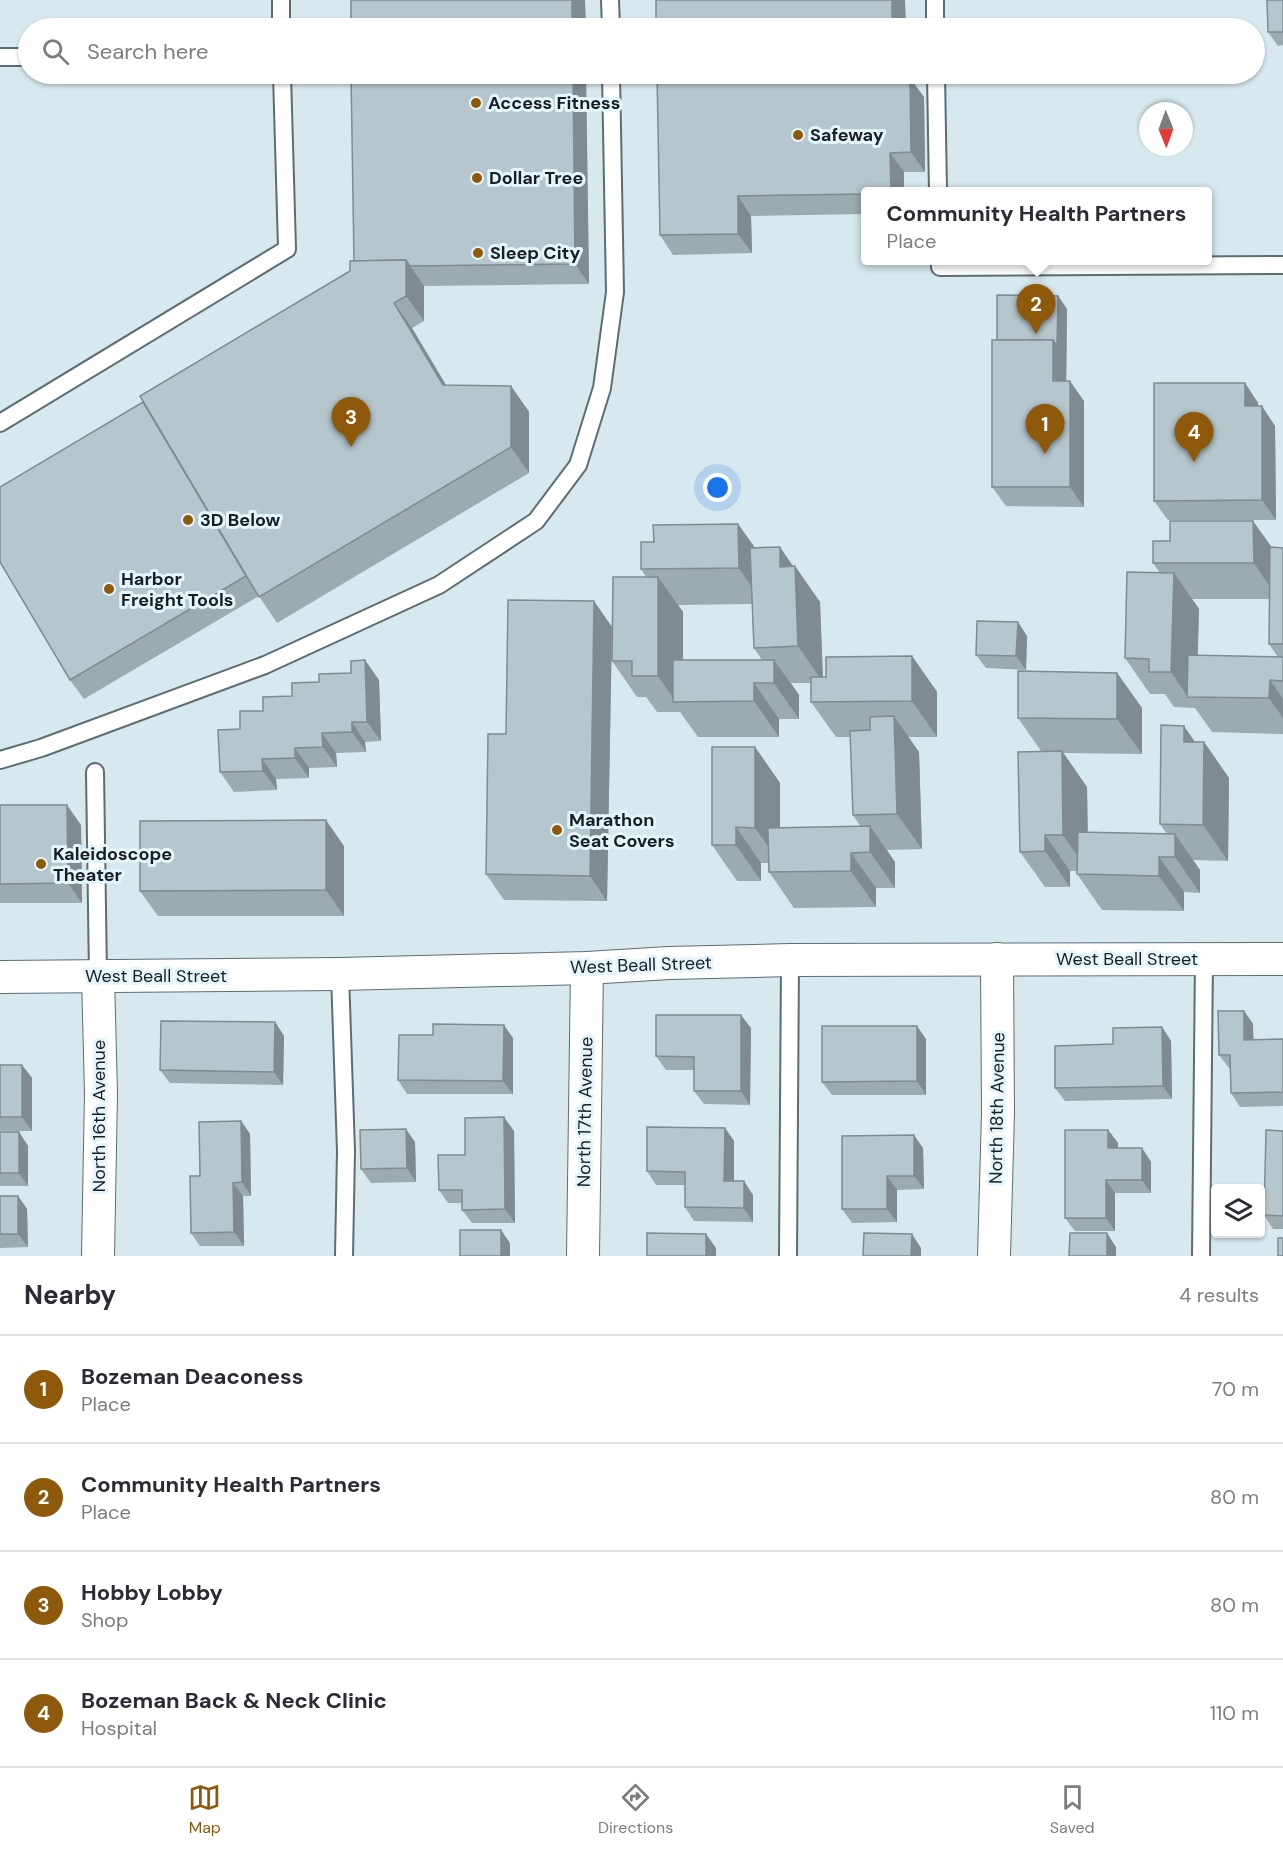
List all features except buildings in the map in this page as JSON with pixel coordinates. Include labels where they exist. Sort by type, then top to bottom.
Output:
[{"type":"street","name":"North 18th Avenue","points":[[994,1256],[998,1113],[997,959]]},
{"type":"street","name":"West Beall Street","points":[[0,977],[340,974],[790,960],[1283,959]]},
{"type":"street","name":"North 17th Avenue","points":[[583,1256],[587,968]]},
{"type":"street","name":"North 16th Avenue","points":[[98,976],[100,1093],[98,1256]]},
{"type":"lane","points":[[281,0],[281,18]]},
{"type":"lane","points":[[610,0],[611,18]]},
{"type":"lane","points":[[935,0],[935,18]]},
{"type":"lane","points":[[0,57],[18,57]]},
{"type":"lane","points":[[0,423],[287,249],[282,84]]},
{"type":"lane","points":[[0,760],[41,748],[265,665],[439,585],[536,521],[578,465],[602,388],[615,292],[611,84]]},
{"type":"lane","points":[[936,84],[938,187]]},
{"type":"lane","points":[[940,265],[940,267],[1283,265]]},
{"type":"lane","points":[[95,772],[98,976]]},
{"type":"lane","points":[[788,1256],[790,960]]},
{"type":"lane","points":[[1200,1256],[1204,960]]},
{"type":"lane","points":[[340,974],[346,1151],[344,1256]]},
{"type":"place","name":"Access Fitness","points":[[476,103]]},
{"type":"place","name":"Safeway","points":[[798,135]]},
{"type":"place","name":"Dollar Tree","points":[[477,178]]},
{"type":"place","name":"Sleep City","points":[[478,253]]},
{"type":"place","name":"Community Health Partners","points":[[1036,334]]},
{"type":"place","name":"Hobby Lobby","points":[[351,447]]},
{"type":"place","name":"Bozeman Deaconess","points":[[1045,454]]},
{"type":"place","name":"Bozeman Back & Neck Clinic","points":[[1194,462]]},
{"type":"place","name":"3D Below","points":[[188,520]]},
{"type":"place","name":"Harbor Freight Tools","points":[[109,589]]},
{"type":"place","name":"Marathon Seat Covers","points":[[557,830]]},
{"type":"place","name":"Kaleidoscope Theater","points":[[41,864]]}]
